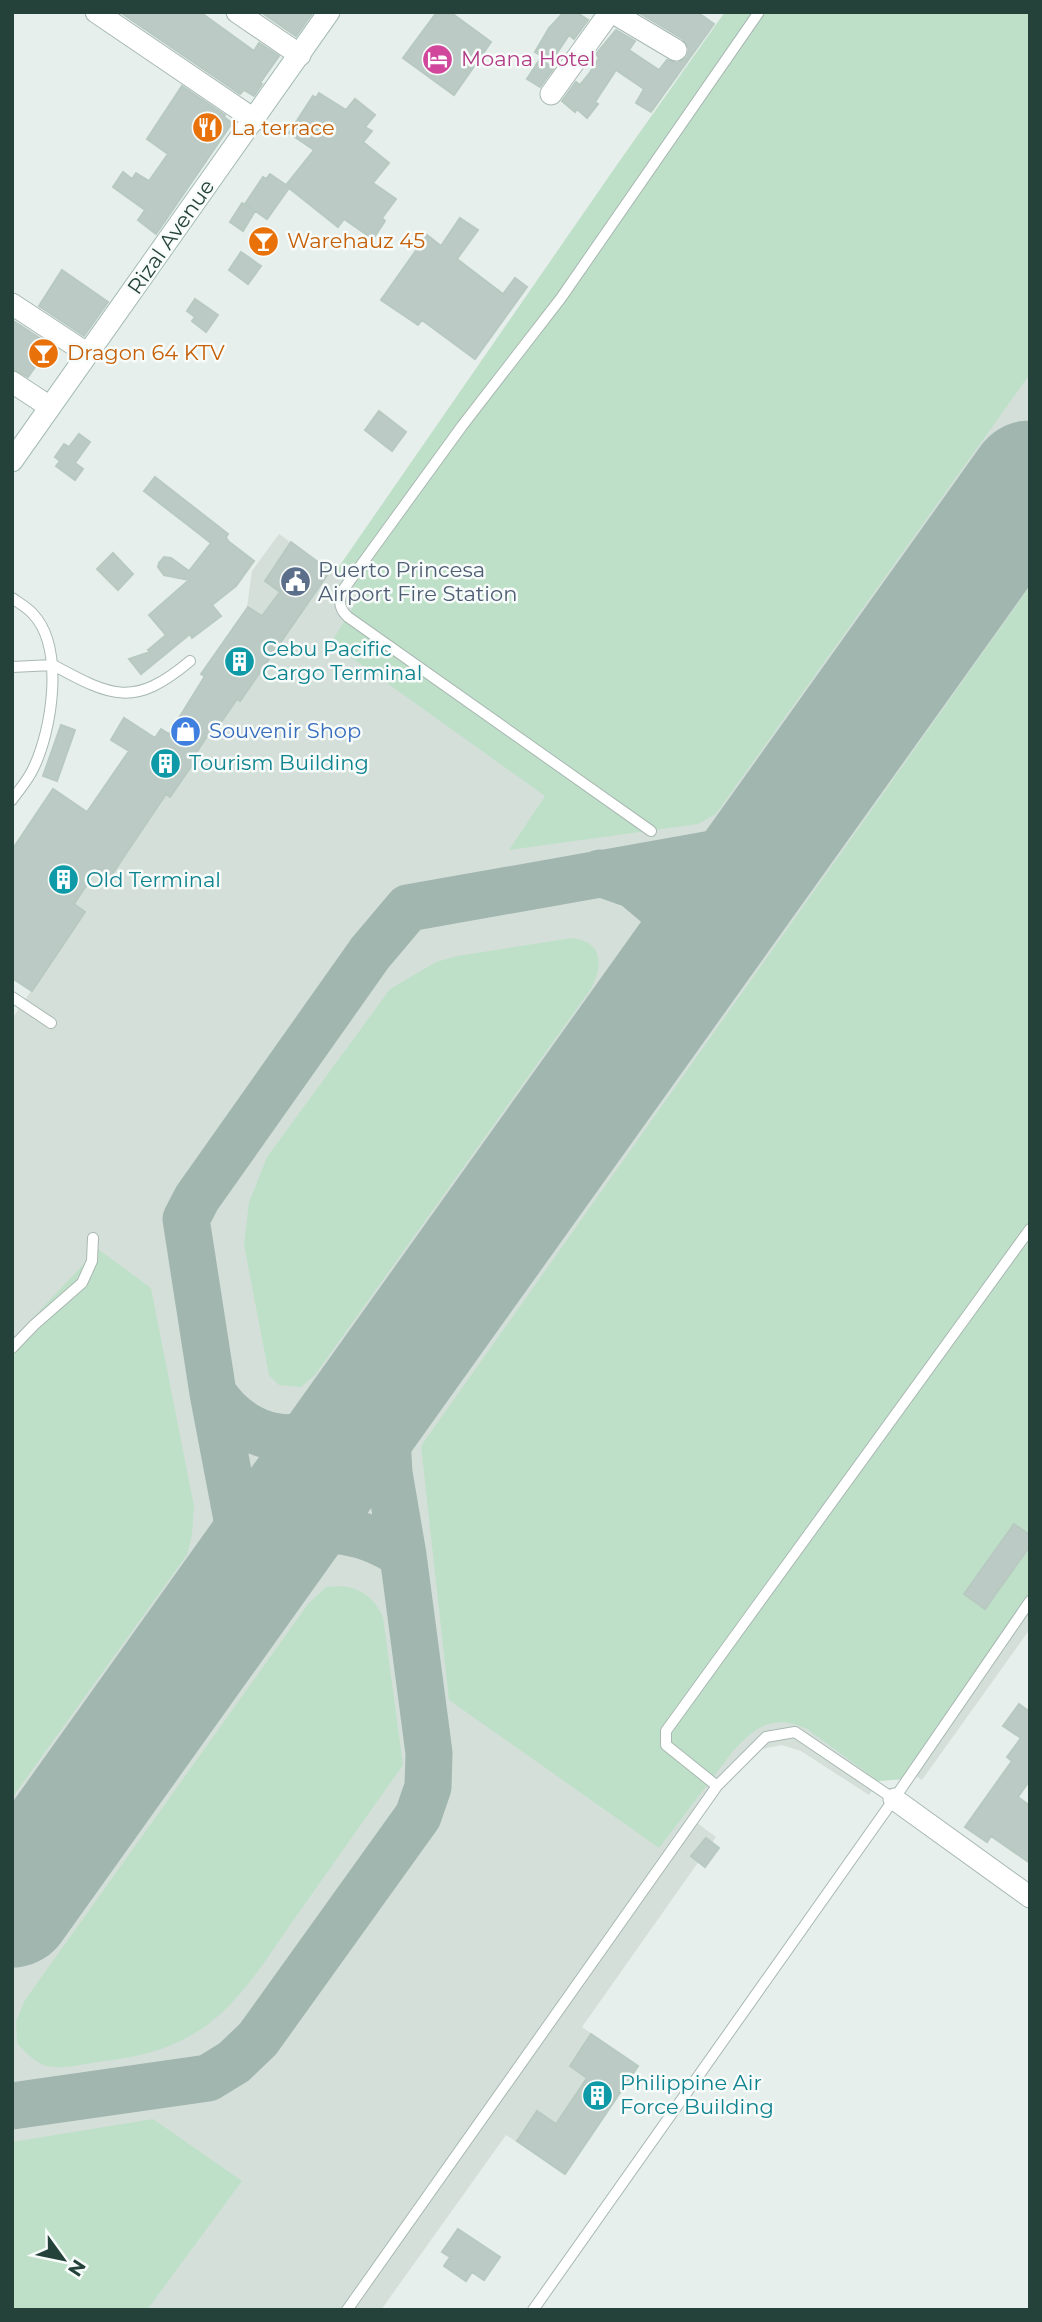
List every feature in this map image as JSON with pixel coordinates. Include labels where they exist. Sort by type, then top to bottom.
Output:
[{"type":"street","points":[[96,12],[254,120]]},
{"type":"street","points":[[237,12],[299,55]]},
{"type":"street","name":"Rizal Avenue","points":[[12,461],[329,12]]},
{"type":"street","points":[[551,94],[611,12],[676,50]]},
{"type":"street","points":[[12,304],[88,354]]},
{"type":"street","points":[[12,382],[50,407]]},
{"type":"street","points":[[894,1800],[1030,1897]]},
{"type":"lane","points":[[651,831],[348,617],[342,612],[340,597],[342,590],[462,426],[561,298],[759,12]]},
{"type":"lane","points":[[12,598],[34,615],[43,629],[54,665],[49,717],[43,741],[33,769],[12,800]]},
{"type":"lane","points":[[12,667],[54,665],[104,691],[123,693],[142,691],[166,682],[190,661]]},
{"type":"lane","points":[[12,997],[51,1023]]},
{"type":"lane","points":[[717,1786],[666,1745],[666,1731],[1030,1229]]},
{"type":"lane","points":[[12,1348],[82,1283],[92,1261],[93,1238]]},
{"type":"lane","points":[[533,2310],[894,1800],[1030,1601]]},
{"type":"lane","points":[[347,2310],[717,1786],[766,1737],[795,1732],[894,1800]]},
{"type":"shaded area","points":[[725,12],[1030,12],[1030,1629],[922,1780],[909,1772],[904,1779],[878,1781],[869,1795],[801,1751],[782,1745],[762,1749],[733,1774],[697,1823],[716,1837],[582,2027],[638,2066],[565,2174],[506,2135],[381,2310],[12,2310],[12,1019],[31,991],[12,978],[67,842],[118,767],[130,775],[169,734],[204,677],[201,674],[247,607],[252,571],[279,534],[334,574]]},
{"type":"green space","points":[[725,12],[1030,12],[1030,374],[716,814],[698,824],[509,850],[545,796],[331,643],[361,594],[334,574]]},
{"type":"green space","points":[[1030,586],[1030,1593],[904,1779],[878,1781],[807,1729],[785,1722],[767,1724],[734,1750],[659,1848],[449,1700],[421,1446]]},
{"type":"green space","points":[[572,938],[590,944],[598,956],[598,972],[591,989],[315,1375],[301,1387],[279,1385],[269,1375],[244,1245],[249,1202],[267,1157],[390,989],[436,962],[457,956]]},
{"type":"green space","points":[[98,1249],[151,1288],[194,1506],[192,1535],[187,1555],[12,1798],[12,1340]]},
{"type":"green space","points":[[326,1587],[356,1589],[367,1596],[383,1617],[403,1765],[254,1977],[217,2017],[190,2036],[165,2048],[140,2055],[62,2067],[36,2061],[17,2043],[16,2021],[25,2000],[308,1604]]},
{"type":"green space","points":[[153,2119],[242,2181],[147,2310],[12,2310],[12,2142]]},
{"type":"building","points":[[120,12],[200,12],[254,51],[259,43],[279,56],[254,96],[244,90],[240,94]]},
{"type":"building","points":[[261,12],[313,12],[296,36]]},
{"type":"building","points":[[437,12],[450,12],[491,42],[454,95],[403,58]]},
{"type":"building","points":[[564,12],[576,12],[588,20],[574,39],[569,35],[551,62],[535,52],[549,28]]},
{"type":"building","points":[[638,12],[697,12],[714,24],[651,112],[636,103],[644,89],[616,70],[595,102],[598,104],[587,118],[577,109],[575,112],[562,101],[576,82],[580,85],[589,74],[599,58],[596,54],[616,30],[635,41],[629,50],[659,70],[667,60],[677,63],[687,57],[689,49],[683,39]]},
{"type":"building","points":[[540,59],[554,68],[540,87],[527,79]]},
{"type":"building","points":[[182,86],[225,115],[232,123],[156,234],[138,220],[145,210],[113,187],[123,172],[132,179],[136,173],[149,181],[168,154],[147,139]]},
{"type":"building","points":[[319,93],[346,110],[355,99],[375,115],[365,127],[372,131],[363,142],[389,163],[373,183],[396,199],[382,218],[385,221],[373,239],[344,219],[338,227],[289,188],[267,219],[245,204],[263,177],[266,179],[270,174],[286,185],[314,150],[289,133],[313,96],[316,98]]},
{"type":"building","points":[[242,203],[255,211],[243,231],[230,222]]},
{"type":"building","points":[[460,218],[478,230],[457,259],[503,294],[515,278],[527,287],[475,359],[422,320],[418,325],[381,300],[427,235],[441,246]]},
{"type":"building","points":[[241,252],[261,266],[248,284],[229,270]]},
{"type":"building","points":[[62,270],[108,302],[84,336],[39,306]]},
{"type":"building","points":[[195,299],[218,315],[206,332],[192,321],[195,317],[187,311]]},
{"type":"building","points":[[12,320],[58,350],[48,365],[40,360],[28,377],[12,369]]},
{"type":"building","points":[[379,411],[406,432],[392,451],[365,430]]},
{"type":"building","points":[[79,434],[90,442],[75,463],[83,469],[75,480],[56,466],[60,461],[55,457],[64,444],[69,447]]},
{"type":"building","points":[[155,477],[228,534],[228,541],[254,561],[236,586],[212,605],[221,616],[192,638],[190,634],[141,674],[129,659],[150,652],[148,650],[166,635],[149,615],[189,580],[164,575],[158,567],[159,563],[164,557],[171,558],[189,571],[211,543],[144,491]]},
{"type":"building","points":[[291,542],[330,571],[240,701],[237,699],[219,725],[216,723],[196,753],[199,755],[170,797],[166,794],[111,876],[98,868],[74,904],[85,912],[32,991],[12,978],[12,850],[53,789],[87,812],[129,751],[111,740],[124,718],[155,738],[161,729],[169,734],[205,676],[201,674],[248,607],[262,616],[280,592],[265,581]]},
{"type":"building","points":[[113,553],[133,574],[118,590],[97,569]]},
{"type":"building","points":[[61,725],[75,730],[57,781],[43,776]]},
{"type":"building","points":[[1014,1524],[1030,1535],[1030,1546],[985,1609],[964,1594]]},
{"type":"building","points":[[1019,1704],[1030,1712],[1030,1780],[1018,1797],[1030,1806],[1030,1863],[991,1836],[987,1842],[965,1827],[1012,1761],[1007,1757],[1021,1738],[1003,1726]]},
{"type":"building","points":[[706,1838],[719,1848],[705,1867],[691,1856]]},
{"type":"building","name":"Philippine Air Force Building","points":[[591,2034],[638,2066],[565,2174],[517,2141],[537,2111],[556,2124],[587,2078],[570,2066]]},
{"type":"building","points":[[458,2229],[500,2257],[484,2280],[472,2272],[466,2281],[444,2266],[450,2257],[442,2252]]},
{"type":"taxiway","points":[[248,1577],[213,1393],[186,1219],[197,1198],[370,953],[408,908],[735,850],[776,838]]},
{"type":"taxiway","points":[[600,873],[634,885],[660,907],[690,958]]},
{"type":"taxiway","points":[[12,2106],[208,2078],[234,2062],[258,2039],[418,1816],[428,1787],[429,1753],[403,1555],[389,1473],[384,1386]]},
{"type":"taxiway","points":[[213,1393],[239,1421],[275,1437],[288,1438],[309,1434],[367,1410]]},
{"type":"taxiway","points":[[248,1577],[278,1545],[297,1535],[313,1531],[329,1530],[360,1535],[376,1540],[403,1555]]},
{"type":"runway","points":[[12,1907],[1030,481]]},
{"type":"place","name":"Moana Hotel","points":[[438,59]]},
{"type":"place","name":"La terrace","points":[[208,128]]},
{"type":"place","name":"Warehauz 45","points":[[264,241]]},
{"type":"place","name":"Dragon 64 KTV","points":[[44,353]]},
{"type":"place","name":"Puerto Princesa Airport Fire Station","points":[[295,582]]},
{"type":"place","name":"Cebu Pacific Cargo Terminal","points":[[239,661]]},
{"type":"place","name":"Souvenir Shop","points":[[186,731]]},
{"type":"place","name":"Tourism Building","points":[[166,763]]},
{"type":"place","name":"Old Terminal","points":[[63,880]]},
{"type":"place","name":"Philippine Air Force Building","points":[[597,2095]]}]
